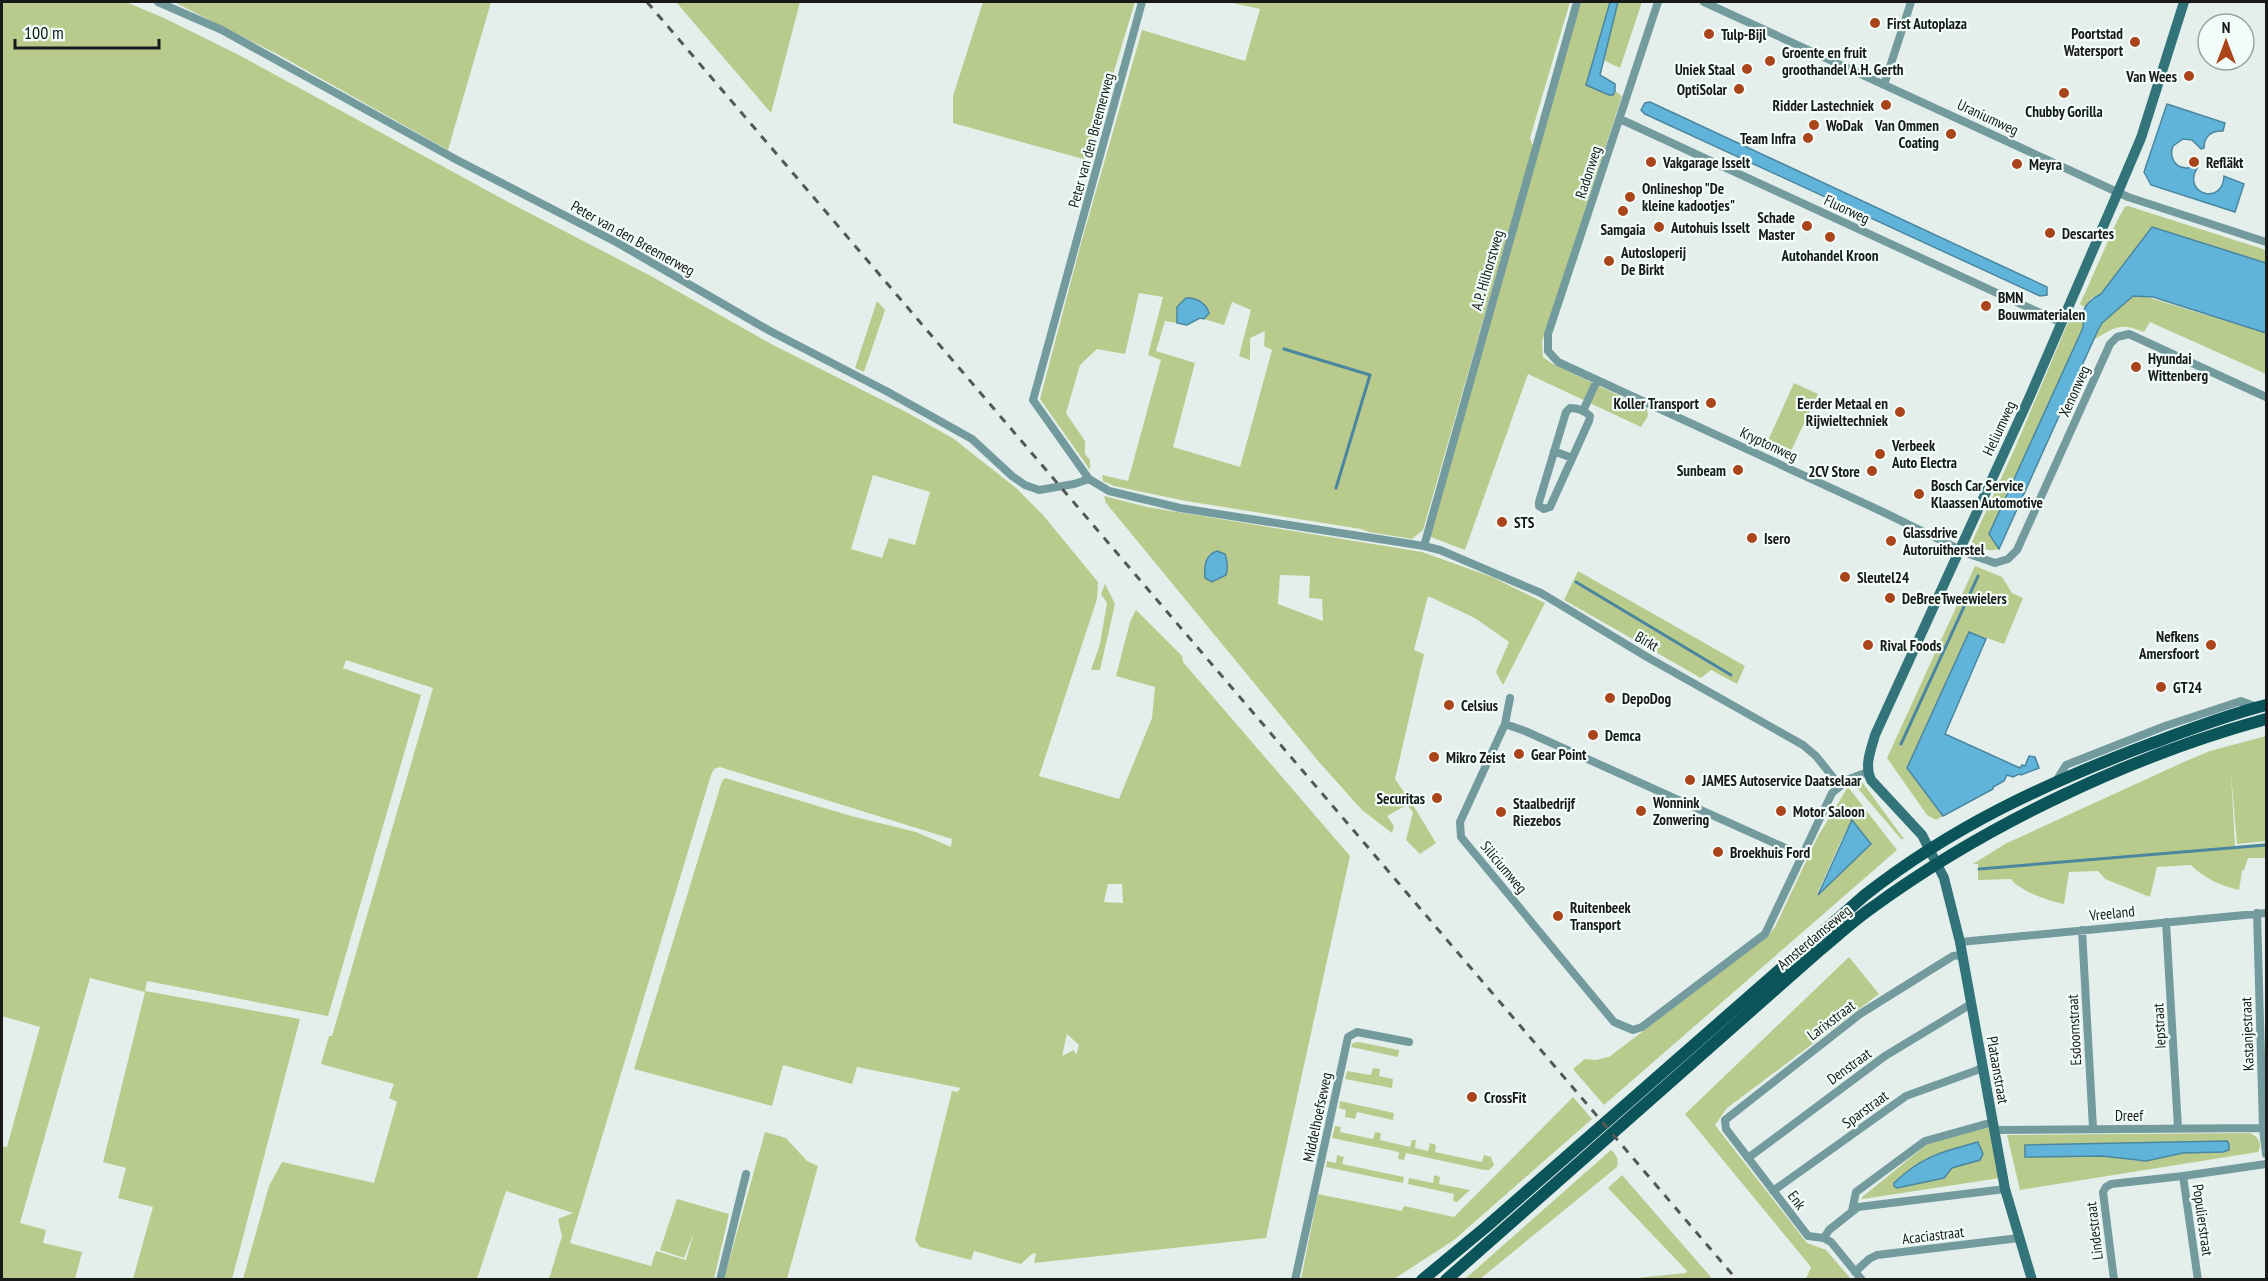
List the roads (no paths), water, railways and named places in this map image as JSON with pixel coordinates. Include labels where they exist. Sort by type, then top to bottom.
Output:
[{"type":"main road","name":"Amsterdamseweg","points":[[1446,1280],[1590,1144],[1632,1098],[1865,895],[1930,847],[2004,806],[2055,783],[2156,742],[2262,706]]},
{"type":"main road","name":"Amsterdamseweg","points":[[1422,1280],[1590,1144],[1641,1108],[1872,907],[1979,840],[2071,792],[2176,748],[2266,720]]},
{"type":"street","name":"Peter van den Breemerweg","points":[[158,2],[222,30],[457,160],[616,242],[770,331],[888,392],[972,440],[1025,485],[1039,490],[1089,479]]},
{"type":"street","name":"Peter van den Breemerweg","points":[[1142,2],[1033,400],[1089,479],[1109,490],[1180,508],[1424,546]]},
{"type":"street","name":"A.P. Hilhorstweg","points":[[1424,546],[1577,2]]},
{"type":"street","name":"Radonweg","points":[[1548,351],[1548,334],[1658,2]]},
{"type":"street","name":"Uraniumweg","points":[[1704,2],[2118,192],[2266,242]]},
{"type":"street","points":[[1884,85],[1911,2]]},
{"type":"street","name":"Heliumweg","points":[[1868,772],[1868,760],[1875,735],[2062,323],[2141,138],[2184,2]]},
{"type":"street","name":"Fluorweg","points":[[1620,119],[2062,323]]},
{"type":"street","name":"Xenonweg","points":[[1960,550],[1995,563],[2008,559],[2016,550],[2110,344],[2117,337],[2129,334],[2266,398]]},
{"type":"street","name":"Kryptonweg","points":[[1548,351],[1558,362],[1883,512],[1960,550]]},
{"type":"street","points":[[1583,411],[1597,380]]},
{"type":"street","points":[[1570,408],[1583,411],[1590,416],[1589,421],[1550,507],[1544,509],[1539,506],[1539,502],[1566,412],[1570,408]]},
{"type":"street","points":[[1554,451],[1572,458]]},
{"type":"street","name":"Birkt","points":[[1424,546],[1485,568],[1541,593],[1647,657],[1803,746],[1816,756],[1840,786]]},
{"type":"street","name":"Siliciumweg","points":[[1510,698],[1505,724],[1460,822],[1461,837],[1614,1022],[1633,1030],[1642,1026],[1765,934],[1832,793],[1849,779],[1868,772]]},
{"type":"street","points":[[1505,724],[1536,735],[1801,855]]},
{"type":"street","points":[[1868,772],[1871,780],[1922,835],[1930,847]]},
{"type":"street","name":"Plataanstraat","points":[[1930,847],[1944,878],[1960,942],[2005,1189],[2032,1280]]},
{"type":"street","name":"Vreeland","points":[[1960,942],[2266,913]]},
{"type":"street","name":"Kastanjestraat","points":[[2256,914],[2263,1128],[2266,1154]]},
{"type":"street","name":"Iepstraat","points":[[2166,922],[2178,1128]]},
{"type":"street","name":"Esdoornstraat","points":[[2082,930],[2093,1128]]},
{"type":"street","name":"Larixstraat","points":[[1725,1120],[1860,1014],[1953,956],[1962,955]]},
{"type":"street","name":"Denstraat","points":[[1748,1158],[1885,1056],[1971,1004]]},
{"type":"street","name":"Middelhoefseweg","points":[[1295,1280],[1348,1037],[1357,1032],[1409,1042]]},
{"type":"street","name":"Sparstraat","points":[[1773,1191],[1906,1096],[1983,1068]]},
{"type":"street","name":"Enk","points":[[1725,1120],[1726,1129],[1808,1236],[1824,1238],[1830,1242],[1862,1280]]},
{"type":"street","name":"Dreef","points":[[1852,1211],[1856,1192],[1925,1141],[1994,1126],[2263,1128]]},
{"type":"street","name":"Populierstraat","points":[[2198,1280],[2183,1176],[2266,1164]]},
{"type":"street","points":[[720,1280],[746,1174]]},
{"type":"street","name":"Lindestraat","points":[[2114,1280],[2103,1192],[2106,1187],[2111,1184],[2183,1176]]},
{"type":"street","name":"Dreef","points":[[1824,1238],[1829,1230],[1858,1207],[2005,1189]]},
{"type":"street","name":"Acaciastraat","points":[[1855,1272],[1876,1255],[2019,1238]]},
{"type":"street","name":"Middelhoefseweg","points":[[1299,1264],[1300,1280]]},
{"type":"water","points":[[1610,2],[1618,2],[1600,75],[1615,84],[1613,95],[1586,85]]},
{"type":"water","points":[[1650,102],[2047,287],[2047,295],[2040,296],[1645,114],[1641,110],[1645,103]]},
{"type":"water","points":[[2167,104],[2225,123],[2223,131],[2212,133],[2207,138],[2204,148],[2201,149],[2192,140],[2183,139],[2173,146],[2172,157],[2181,167],[2196,165],[2198,167],[2194,176],[2194,184],[2204,193],[2211,194],[2217,191],[2222,186],[2224,176],[2244,184],[2235,212],[2151,185],[2144,172]]},
{"type":"water","points":[[2152,227],[2266,263],[2266,333],[2153,297],[2133,296],[2102,323],[2098,330],[1999,549],[1989,534],[2082,330],[2083,312],[2091,300],[2101,294]]},
{"type":"water","points":[[1186,298],[1197,300],[1206,306],[1209,313],[1204,319],[1200,318],[1187,325],[1177,323],[1177,307]]},
{"type":"water","points":[[1217,551],[1225,554],[1227,570],[1226,575],[1212,582],[1205,578],[1205,565],[1210,555]]},
{"type":"water","points":[[1969,632],[1986,639],[1945,734],[2020,768],[2022,765],[2025,766],[2029,756],[2035,757],[2039,768],[2013,777],[2007,775],[2004,781],[1993,789],[1943,816],[1907,768]]},
{"type":"water","points":[[1852,820],[1871,844],[1818,895]]},
{"type":"water","points":[[2227,1141],[2229,1150],[2223,1152],[2183,1153],[2146,1161],[2102,1156],[2025,1157],[2025,1145]]},
{"type":"water","points":[[1978,1142],[1983,1154],[1980,1160],[1952,1168],[1944,1178],[1897,1188],[1894,1186],[1894,1183],[1904,1174],[1923,1161],[1943,1152]]},
{"type":"waterway","points":[[1284,349],[1370,375],[1336,488]]},
{"type":"waterway","points":[[1901,744],[1978,576]]},
{"type":"waterway","points":[[1576,582],[1731,675]]},
{"type":"waterway","points":[[1979,869],[2266,845]]},
{"type":"railway","points":[[647,2],[1737,1280]]},
{"type":"place","name":"First Autoplaza","points":[[1875,23]]},
{"type":"place","name":"Tulp-Bijl","points":[[1709,34]]},
{"type":"place","name":"Poortstad Watersport","points":[[2135,42]]},
{"type":"place","name":"Groente en fruit groothandel A.H. Gerth","points":[[1770,61]]},
{"type":"place","name":"Uniek Staal","points":[[1747,69]]},
{"type":"place","name":"Van Wees","points":[[2189,76]]},
{"type":"place","name":"OptiSolar","points":[[1739,89]]},
{"type":"place","name":"Chubby Gorilla","points":[[2064,93]]},
{"type":"place","name":"Ridder Lastechniek","points":[[1886,105]]},
{"type":"place","name":"WoDak","points":[[1814,125]]},
{"type":"place","name":"Van Ommen Coating","points":[[1951,134]]},
{"type":"place","name":"Team Infra","points":[[1808,138]]},
{"type":"place","name":"Vakgarage Isselt","points":[[1651,162]]},
{"type":"place","name":"Refläkt","points":[[2194,162]]},
{"type":"place","name":"Meyra","points":[[2017,164]]},
{"type":"place","name":"Onlineshop \"De kleine kadootjes\"","points":[[1630,197]]},
{"type":"place","name":"Samgaia","points":[[1623,211]]},
{"type":"place","name":"Schade Master","points":[[1807,226]]},
{"type":"place","name":"Autohuis Isselt","points":[[1659,227]]},
{"type":"place","name":"Descartes","points":[[2050,233]]},
{"type":"place","name":"Autohandel Kroon","points":[[1830,237]]},
{"type":"place","name":"Autosloperij De Birkt","points":[[1609,261]]},
{"type":"place","name":"BMN Bouwmaterialen","points":[[1986,306]]},
{"type":"place","name":"Hyundai Wittenberg","points":[[2136,367]]},
{"type":"place","name":"Koller Transport","points":[[1711,403]]},
{"type":"place","name":"Eerder Metaal en Rijwieltechniek","points":[[1900,412]]},
{"type":"place","name":"Verbeek Auto Electra","points":[[1880,454]]},
{"type":"place","name":"Sunbeam","points":[[1738,470]]},
{"type":"place","name":"2CV Store","points":[[1872,471]]},
{"type":"place","name":"Bosch Car Service Klaassen Automotive","points":[[1919,494]]},
{"type":"place","name":"STS","points":[[1502,522]]},
{"type":"place","name":"Isero","points":[[1752,538]]},
{"type":"place","name":"Glassdrive Autoruitherstel","points":[[1891,541]]},
{"type":"place","name":"Sleutel24","points":[[1845,577]]},
{"type":"place","name":"DeBreeTweewielers","points":[[1890,598]]},
{"type":"place","name":"Rival Foods","points":[[1868,645]]},
{"type":"place","name":"Nefkens Amersfoort","points":[[2211,645]]},
{"type":"place","name":"GT24","points":[[2161,687]]},
{"type":"place","name":"DepoDog","points":[[1610,698]]},
{"type":"place","name":"Celsius","points":[[1449,705]]},
{"type":"place","name":"Demca","points":[[1593,735]]},
{"type":"place","name":"Gear Point","points":[[1519,754]]},
{"type":"place","name":"Mikro Zeist","points":[[1434,757]]},
{"type":"place","name":"JAMES Autoservice Daatselaar","points":[[1690,780]]},
{"type":"place","name":"Securitas","points":[[1437,798]]},
{"type":"place","name":"Wonnink Zonwering","points":[[1641,811]]},
{"type":"place","name":"Motor Saloon","points":[[1781,811]]},
{"type":"place","name":"Staalbedrijf Riezebos","points":[[1501,812]]},
{"type":"place","name":"Broekhuis Ford","points":[[1718,852]]},
{"type":"place","name":"Ruitenbeek Transport","points":[[1558,916]]},
{"type":"place","name":"CrossFit","points":[[1472,1097]]}]
